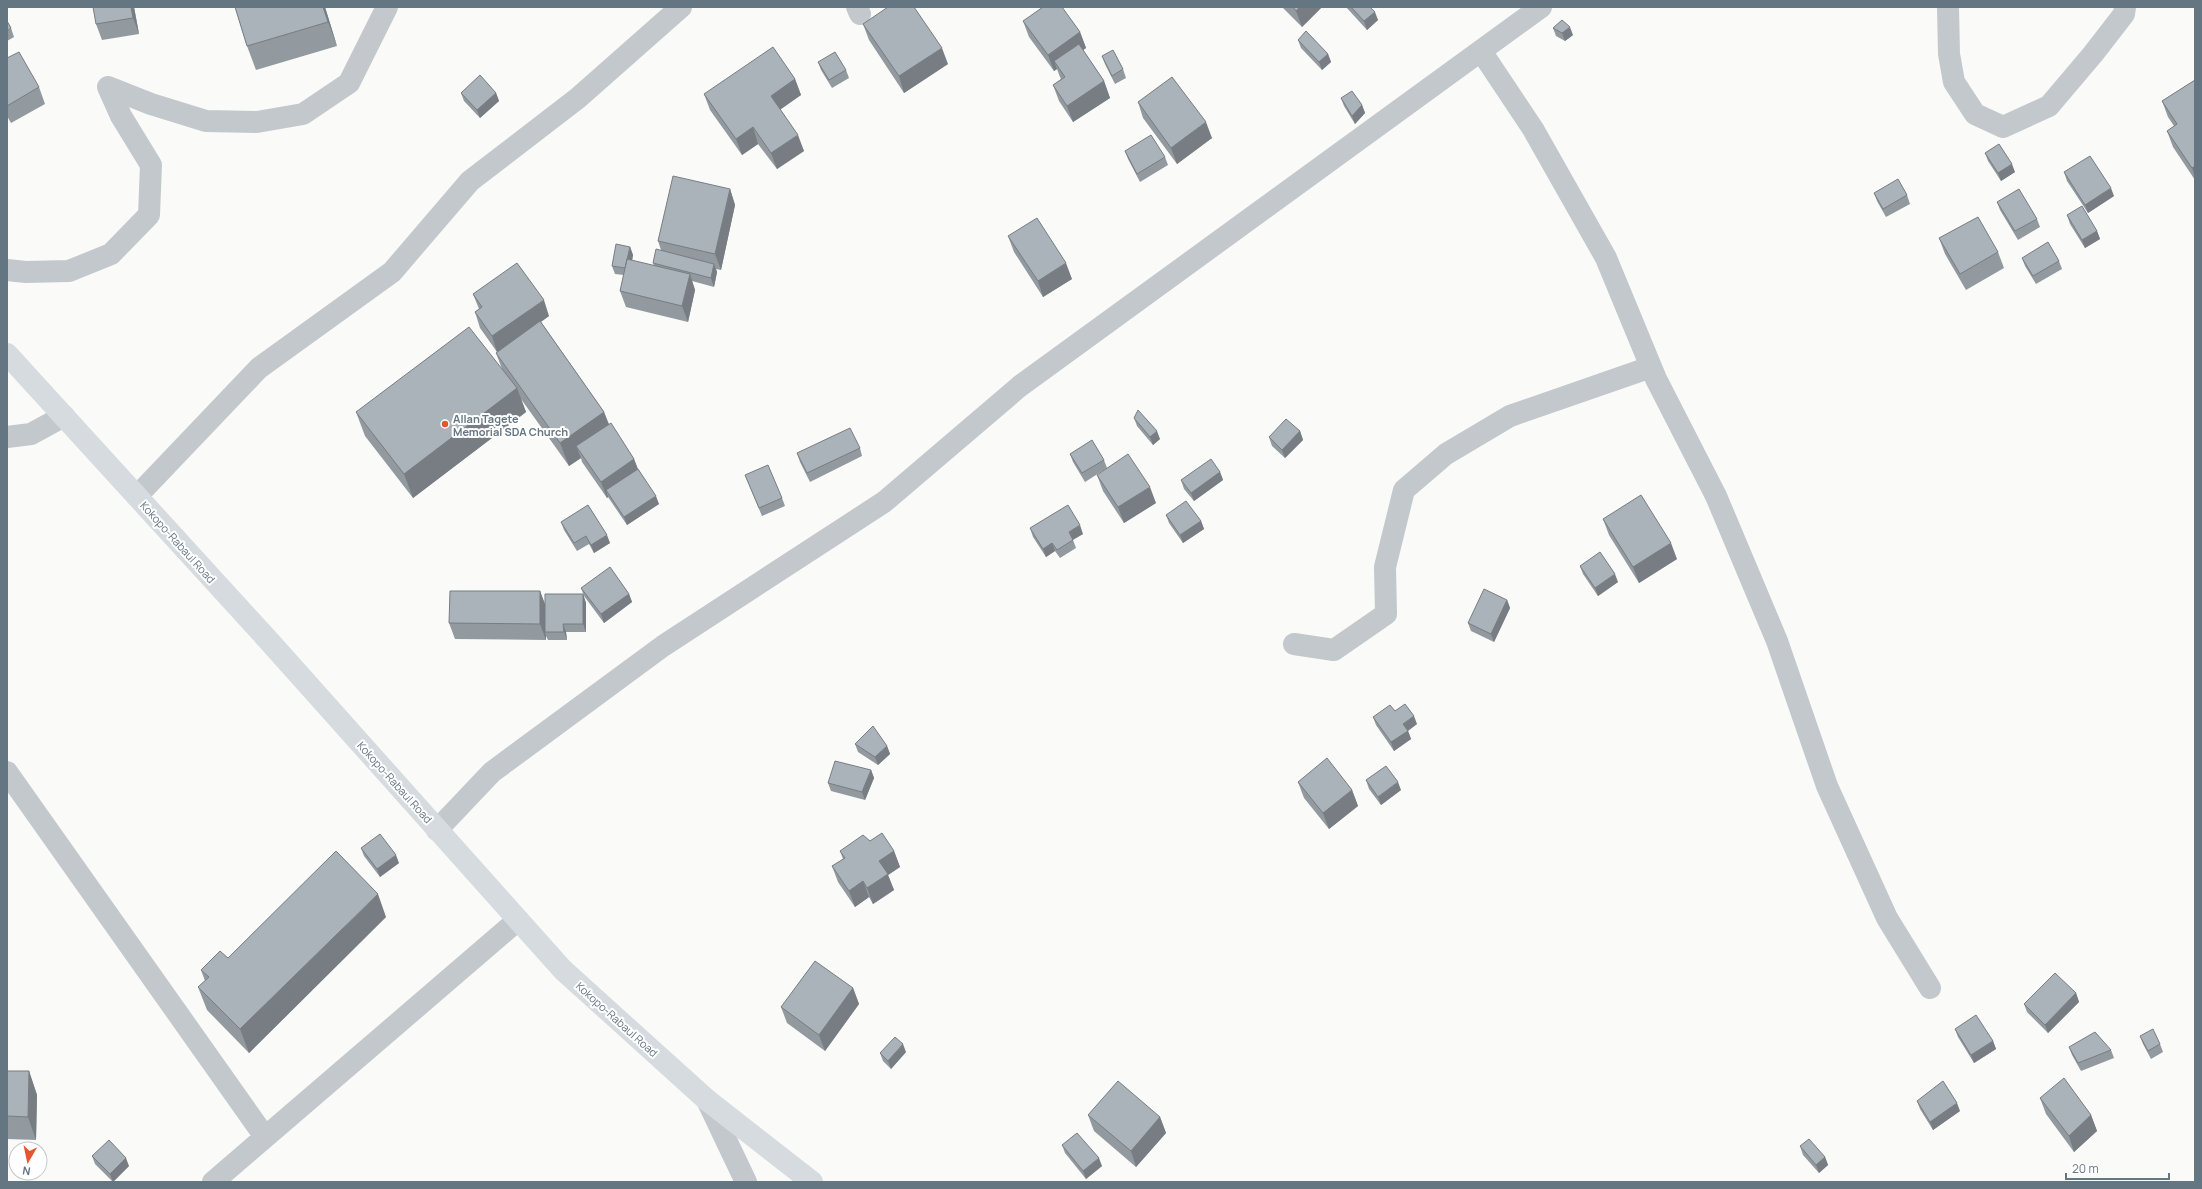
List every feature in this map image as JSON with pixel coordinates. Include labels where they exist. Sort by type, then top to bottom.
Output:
[{"type":"main road","name":"Kokopo-Rabaul Road","points":[[7,354],[137,496],[563,970],[707,1100],[812,1182]]},
{"type":"street","points":[[7,270],[26,272],[69,271],[111,254],[149,216],[151,165],[121,116],[108,87],[151,104],[206,121],[257,122],[303,114],[348,83],[386,7]]},
{"type":"street","points":[[137,496],[259,368],[392,272],[470,181],[578,98],[681,7]]},
{"type":"street","points":[[437,830],[492,772],[663,646],[884,502],[1020,386],[1542,7]]},
{"type":"street","points":[[1948,7],[1949,54],[1954,82],[1975,114],[2004,128],[2049,106],[2093,54],[2124,14],[2124,7]]},
{"type":"street","points":[[1481,51],[1533,130],[1606,258],[1651,367],[1716,496],[1777,641],[1826,786],[1887,918],[1930,988]]},
{"type":"street","points":[[1294,644],[1334,650],[1386,614],[1385,567],[1404,490],[1446,454],[1510,416],[1651,367]]},
{"type":"street","points":[[7,437],[32,434],[64,416]]},
{"type":"street","points":[[7,772],[265,1137]]},
{"type":"street","points":[[214,1182],[518,920]]},
{"type":"street","points":[[707,1100],[746,1182]]},
{"type":"building","points":[[93,7],[131,7],[133,18],[96,24]]},
{"type":"building","points":[[235,7],[323,7],[328,22],[247,46]]},
{"type":"building","points":[[888,7],[914,7],[942,48],[899,76],[863,24]]},
{"type":"building","points":[[1043,7],[1062,7],[1080,32],[1048,55],[1023,21]]},
{"type":"building","points":[[1293,7],[1300,7],[1296,11]]},
{"type":"building","points":[[1351,7],[1370,7],[1375,12],[1364,21]]},
{"type":"building","points":[[1562,20],[1570,27],[1562,33],[1553,28]]},
{"type":"building","points":[[7,21],[11,28],[7,31]]},
{"type":"building","points":[[1306,31],[1328,54],[1319,62],[1298,40]]},
{"type":"building","points":[[1079,44],[1104,81],[1067,106],[1053,85],[1065,77],[1054,61]]},
{"type":"building","points":[[773,47],[795,79],[771,96],[798,135],[771,153],[753,127],[736,139],[704,94]]},
{"type":"building","points":[[1113,50],[1123,69],[1112,76],[1102,56]]},
{"type":"building","points":[[19,52],[39,87],[7,106],[7,58]]},
{"type":"building","points":[[835,52],[846,70],[829,80],[818,62]]},
{"type":"building","points":[[480,75],[496,93],[477,110],[461,93]]},
{"type":"building","points":[[1172,77],[1206,122],[1171,148],[1138,102]]},
{"type":"building","points":[[2195,80],[2195,166],[2192,168],[2167,131],[2177,124],[2162,101]]},
{"type":"building","points":[[1352,91],[1362,105],[1352,116],[1341,98]]},
{"type":"building","points":[[1151,135],[1165,157],[1137,174],[1125,151]]},
{"type":"building","points":[[1999,144],[2012,164],[1998,173],[1985,153]]},
{"type":"building","points":[[2090,156],[2111,188],[2085,205],[2064,172]]},
{"type":"building","points":[[673,176],[730,189],[715,254],[658,241]]},
{"type":"building","points":[[1898,179],[1907,195],[1883,209],[1874,193]]},
{"type":"building","points":[[2019,189],[2037,219],[2015,231],[1997,202]]},
{"type":"building","points":[[2082,206],[2097,231],[2082,240],[2067,215]]},
{"type":"building","points":[[1978,217],[1998,252],[1960,274],[1939,238]]},
{"type":"building","points":[[1037,218],[1066,263],[1038,281],[1008,236]]},
{"type":"building","points":[[2048,242],[2059,261],[2033,276],[2022,258]]},
{"type":"building","points":[[616,244],[630,247],[625,268],[612,266]]},
{"type":"building","points":[[656,249],[714,264],[711,278],[653,263]]},
{"type":"building","points":[[627,259],[690,274],[682,306],[620,291]]},
{"type":"building","points":[[517,263],[544,300],[492,336],[475,312],[482,307],[473,294]]},
{"type":"building","points":[[540,321],[604,412],[560,443],[496,353]]},
{"type":"building","name":"Allan Tagete Memorial SDA Church","points":[[469,327],[517,388],[404,474],[356,412]]},
{"type":"building","points":[[1138,410],[1157,431],[1150,437],[1134,418]]},
{"type":"building","points":[[1286,419],[1300,431],[1282,450],[1269,437]]},
{"type":"building","points":[[611,423],[634,459],[601,482],[576,446]]},
{"type":"building","points":[[850,428],[860,448],[807,473],[797,453]]},
{"type":"building","points":[[1092,440],[1104,460],[1082,473],[1070,454]]},
{"type":"building","points":[[1128,454],[1150,487],[1118,507],[1097,475]]},
{"type":"building","points":[[1211,459],[1220,472],[1191,493],[1181,480]]},
{"type":"building","points":[[768,465],[782,498],[759,508],[745,475]]},
{"type":"building","points":[[638,469],[656,496],[624,517],[606,490]]},
{"type":"building","points":[[1641,495],[1671,543],[1633,567],[1603,519]]},
{"type":"building","points":[[1186,501],[1201,521],[1180,535],[1166,515]]},
{"type":"building","points":[[588,505],[607,535],[591,545],[586,536],[574,543],[561,522]]},
{"type":"building","points":[[1068,505],[1080,525],[1069,532],[1073,540],[1057,550],[1052,543],[1043,549],[1030,528]]},
{"type":"building","points":[[1600,552],[1615,574],[1595,588],[1580,566]]},
{"type":"building","points":[[610,567],[629,594],[601,614],[581,588]]},
{"type":"building","points":[[1484,589],[1507,600],[1491,634],[1468,623]]},
{"type":"building","points":[[450,591],[540,591],[540,624],[449,623]]},
{"type":"building","points":[[545,594],[583,594],[583,624],[563,624],[564,632],[545,632]]},
{"type":"building","points":[[1405,704],[1414,716],[1403,724],[1408,731],[1391,742],[1373,717],[1390,705],[1395,711]]},
{"type":"building","points":[[873,726],[887,746],[875,757],[855,744]]},
{"type":"building","points":[[1327,758],[1352,790],[1323,813],[1298,782]]},
{"type":"building","points":[[835,761],[871,770],[862,792],[828,783]]},
{"type":"building","points":[[1386,766],[1398,782],[1378,797],[1366,780]]},
{"type":"building","points":[[882,833],[894,851],[879,861],[888,874],[867,888],[863,881],[849,891],[832,866],[845,858],[840,851],[863,835],[870,841]]},
{"type":"building","points":[[380,834],[396,855],[377,869],[361,848]]},
{"type":"building","points":[[336,851],[378,894],[240,1029],[198,987],[209,977],[201,970],[220,951],[228,958]]},
{"type":"building","points":[[815,961],[853,988],[819,1035],[781,1007]]},
{"type":"building","points":[[2055,973],[2076,993],[2045,1025],[2024,1004]]},
{"type":"building","points":[[1976,1015],[1993,1041],[1971,1055],[1955,1029]]},
{"type":"building","points":[[2153,1029],[2160,1044],[2148,1051],[2140,1036]]},
{"type":"building","points":[[2095,1032],[2111,1050],[2078,1063],[2069,1047]]},
{"type":"building","points":[[895,1037],[903,1044],[888,1061],[880,1053]]},
{"type":"building","points":[[7,1071],[29,1071],[28,1117],[7,1116]]},
{"type":"building","points":[[2064,1078],[2091,1115],[2069,1136],[2040,1098]]},
{"type":"building","points":[[1118,1081],[1160,1117],[1131,1151],[1088,1115]]},
{"type":"building","points":[[1943,1081],[1957,1103],[1930,1122],[1917,1101]]},
{"type":"building","points":[[1077,1133],[1099,1158],[1083,1171],[1062,1145]]},
{"type":"building","points":[[1809,1139],[1825,1157],[1816,1165],[1800,1146]]},
{"type":"building","points":[[109,1140],[126,1158],[110,1174],[92,1156]]},
{"type":"place","name":"Allan Tagete Memorial SDA Church","points":[[445,424]]}]
